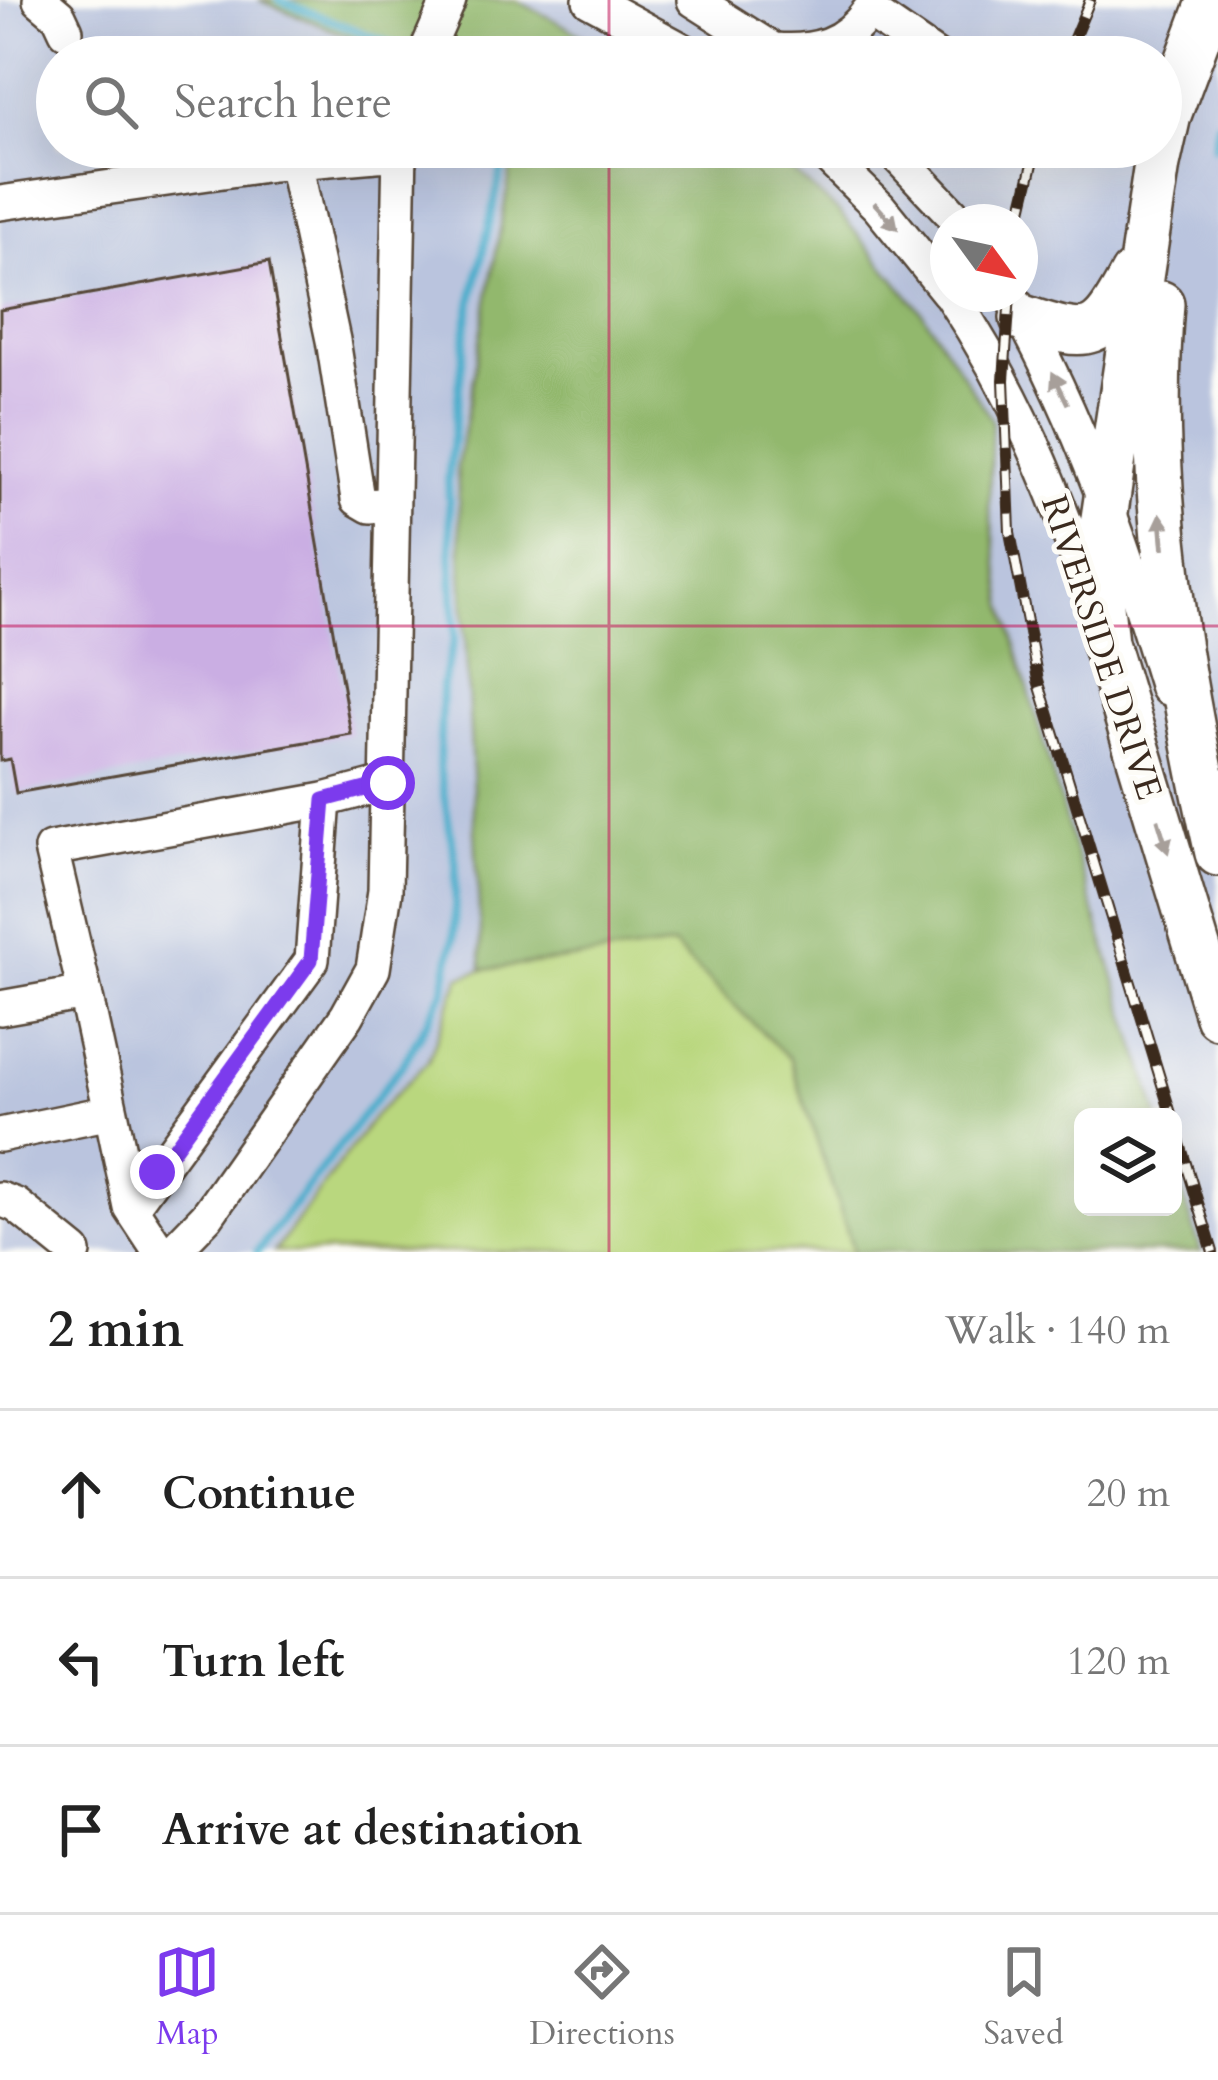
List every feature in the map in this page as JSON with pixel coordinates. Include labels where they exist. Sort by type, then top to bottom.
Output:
[{"type":"main road","points":[[1182,78],[1211,1]]},
{"type":"main road","points":[[1182,148],[1211,1]]},
{"type":"main road","points":[[1105,644],[1100,575],[1107,499],[1158,168]]},
{"type":"main road","points":[[1179,168],[1159,331],[1157,446],[1173,622],[1218,855]]},
{"type":"main road","points":[[1028,312],[1070,334],[1094,330],[1112,312],[1140,262]]},
{"type":"main road","name":"RIVERSIDE DRIVE","points":[[1105,644],[1218,1016]]},
{"type":"street","points":[[40,0],[59,16],[66,31]]},
{"type":"street","points":[[433,36],[449,0]]},
{"type":"street","points":[[590,0],[656,36]]},
{"type":"street","points":[[694,0],[751,36]]},
{"type":"street","points":[[841,36],[859,24],[861,6],[905,36]]},
{"type":"street","points":[[0,203],[253,168]]},
{"type":"street","points":[[297,168],[333,340],[358,499],[370,506],[390,504]]},
{"type":"street","points":[[172,1252],[220,1198],[347,1016],[373,969],[385,891],[399,168]]},
{"type":"street","name":"RIVERSIDE DRIVE","points":[[839,168],[879,207],[930,270]]},
{"type":"street","points":[[910,168],[944,204]]},
{"type":"street","points":[[926,168],[930,188]]},
{"type":"street","name":"RIVERSIDE DRIVE","points":[[961,312],[1004,380],[1032,437],[1073,542],[1105,644]]},
{"type":"street","name":"RIVERSIDE DRIVE","points":[[1019,312],[1071,411],[1107,499],[1218,855]]},
{"type":"street","points":[[160,1252],[131,1208],[51,849],[324,800],[388,783]]},
{"type":"street","points":[[131,1208],[311,960],[324,800]]},
{"type":"street","points":[[0,1008],[85,993]]},
{"type":"street","points":[[0,1135],[111,1112]]},
{"type":"street","points":[[0,1199],[16,1205],[74,1252]]},
{"type":"shaded area","points":[[0,0],[1218,0],[1218,1252],[0,1252]]},
{"type":"green space","points":[[259,0],[516,0],[584,36],[348,36]]},
{"type":"green space","points":[[511,168],[788,168],[839,212],[922,312],[992,420],[989,506],[1004,604],[1071,839],[1156,1108],[1074,1108],[1074,1216],[1182,1216],[1182,1191],[1201,1252],[854,1252],[790,1059],[673,946],[482,970],[457,468]]},
{"type":"green space","points":[[673,946],[790,1059],[854,1252],[274,1252],[375,1115],[428,1061],[460,977],[482,970]]},
{"type":"building","points":[[269,262],[351,734],[16,793],[10,759],[0,761],[0,310]]},
{"type":"waterway","points":[[279,0],[370,36]]},
{"type":"waterway","points":[[1214,147],[1218,123]]},
{"type":"waterway","points":[[257,1252],[405,1061],[443,993],[454,936],[456,864],[439,767],[442,685],[455,637],[448,479],[467,322],[502,168]]},
{"type":"railway","points":[[1075,36],[1090,0]]},
{"type":"railway","points":[[1023,204],[1032,168]]},
{"type":"railway","points":[[1009,312],[1004,380],[1010,532],[1038,680],[1169,1108]]},
{"type":"railway","points":[[1182,1150],[1213,1252]]},
{"type":"route","points":[[157,1172],[311,960],[324,800],[388,783]]}]
